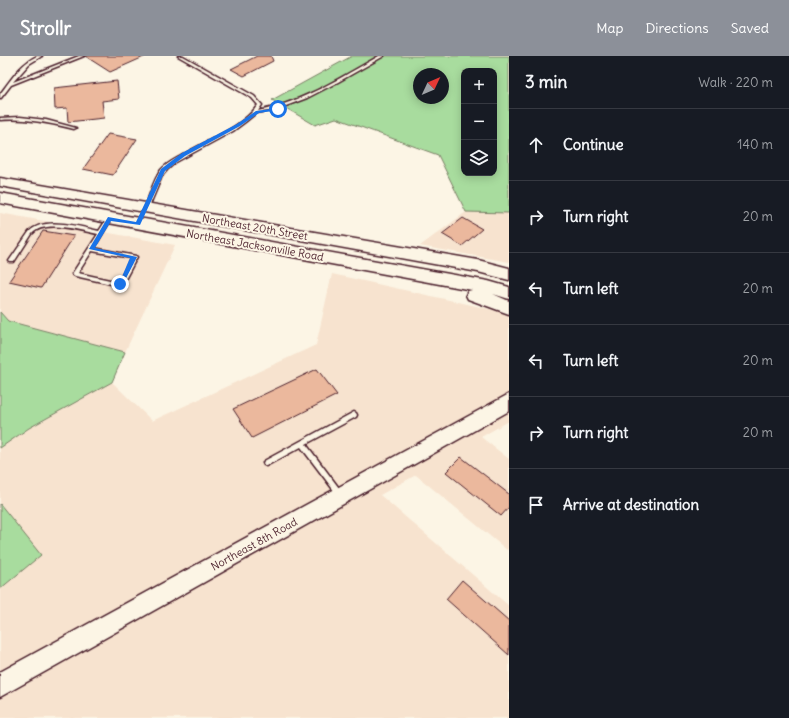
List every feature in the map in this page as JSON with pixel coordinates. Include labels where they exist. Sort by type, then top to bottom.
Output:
[{"type":"main road","name":"Northeast 20th Street","points":[[0,182],[478,266],[509,274]]},
{"type":"main road","name":"Northeast Jacksonville Road","points":[[0,198],[488,287],[509,293]]},
{"type":"main road","points":[[138,224],[147,207]]},
{"type":"main road","points":[[366,265],[422,286],[486,298],[509,308]]},
{"type":"main road","name":"Northeast 8th Road","points":[[0,685],[509,402]]},
{"type":"lane","points":[[0,97],[12,84],[23,66],[40,56]]},
{"type":"lane","points":[[12,84],[82,56]]},
{"type":"lane","points":[[180,56],[253,97],[260,105],[257,112]]},
{"type":"lane","points":[[147,207],[163,170],[183,154],[238,125],[257,112],[278,109],[309,96],[382,56]]},
{"type":"lane","points":[[0,119],[22,117],[42,120],[74,128]]},
{"type":"lane","points":[[91,249],[134,257],[120,284],[75,274],[110,218]]},
{"type":"lane","points":[[12,261],[33,230],[41,226],[53,225],[101,233]]},
{"type":"lane","points":[[266,463],[354,415]]},
{"type":"lane","points":[[302,443],[341,496]]},
{"type":"shaded area","points":[[466,212],[509,213],[509,262],[420,246]]},
{"type":"shaded area","points":[[0,213],[175,245],[125,352],[8,321],[0,312]]},
{"type":"shaded area","points":[[332,274],[503,312],[509,315],[509,393],[0,673],[0,589],[40,555],[0,504],[0,448],[29,428],[112,382],[152,421],[316,345]]},
{"type":"shaded area","points":[[509,411],[509,421],[481,437],[509,459],[509,548],[507,550],[416,475],[380,495],[509,606],[509,718],[0,718],[0,697]]},
{"type":"green space","points":[[352,56],[509,56],[509,213],[466,212],[438,155],[336,118],[315,125],[272,100]]},
{"type":"green space","points":[[0,312],[8,321],[125,352],[112,382],[29,428],[0,448]]},
{"type":"green space","points":[[0,504],[41,555],[0,589]]},
{"type":"building","points":[[85,56],[146,56],[110,72]]},
{"type":"building","points":[[257,56],[271,56],[273,61],[244,76],[231,69]]},
{"type":"building","points":[[117,81],[119,99],[102,101],[104,118],[68,122],[67,108],[55,109],[54,88]]},
{"type":"building","points":[[108,134],[137,139],[113,175],[83,169]]},
{"type":"building","points":[[463,218],[482,229],[462,246],[442,234]]},
{"type":"building","points":[[43,231],[74,236],[41,288],[9,281]]},
{"type":"building","points":[[317,369],[337,395],[252,438],[233,409]]},
{"type":"building","points":[[461,457],[509,494],[509,507],[501,516],[446,472]]},
{"type":"building","points":[[462,580],[509,621],[509,655],[446,599]]},
{"type":"route","points":[[120,284],[134,257],[91,249],[110,218],[138,224],[163,170],[183,154],[238,125],[257,112],[278,109]]}]
